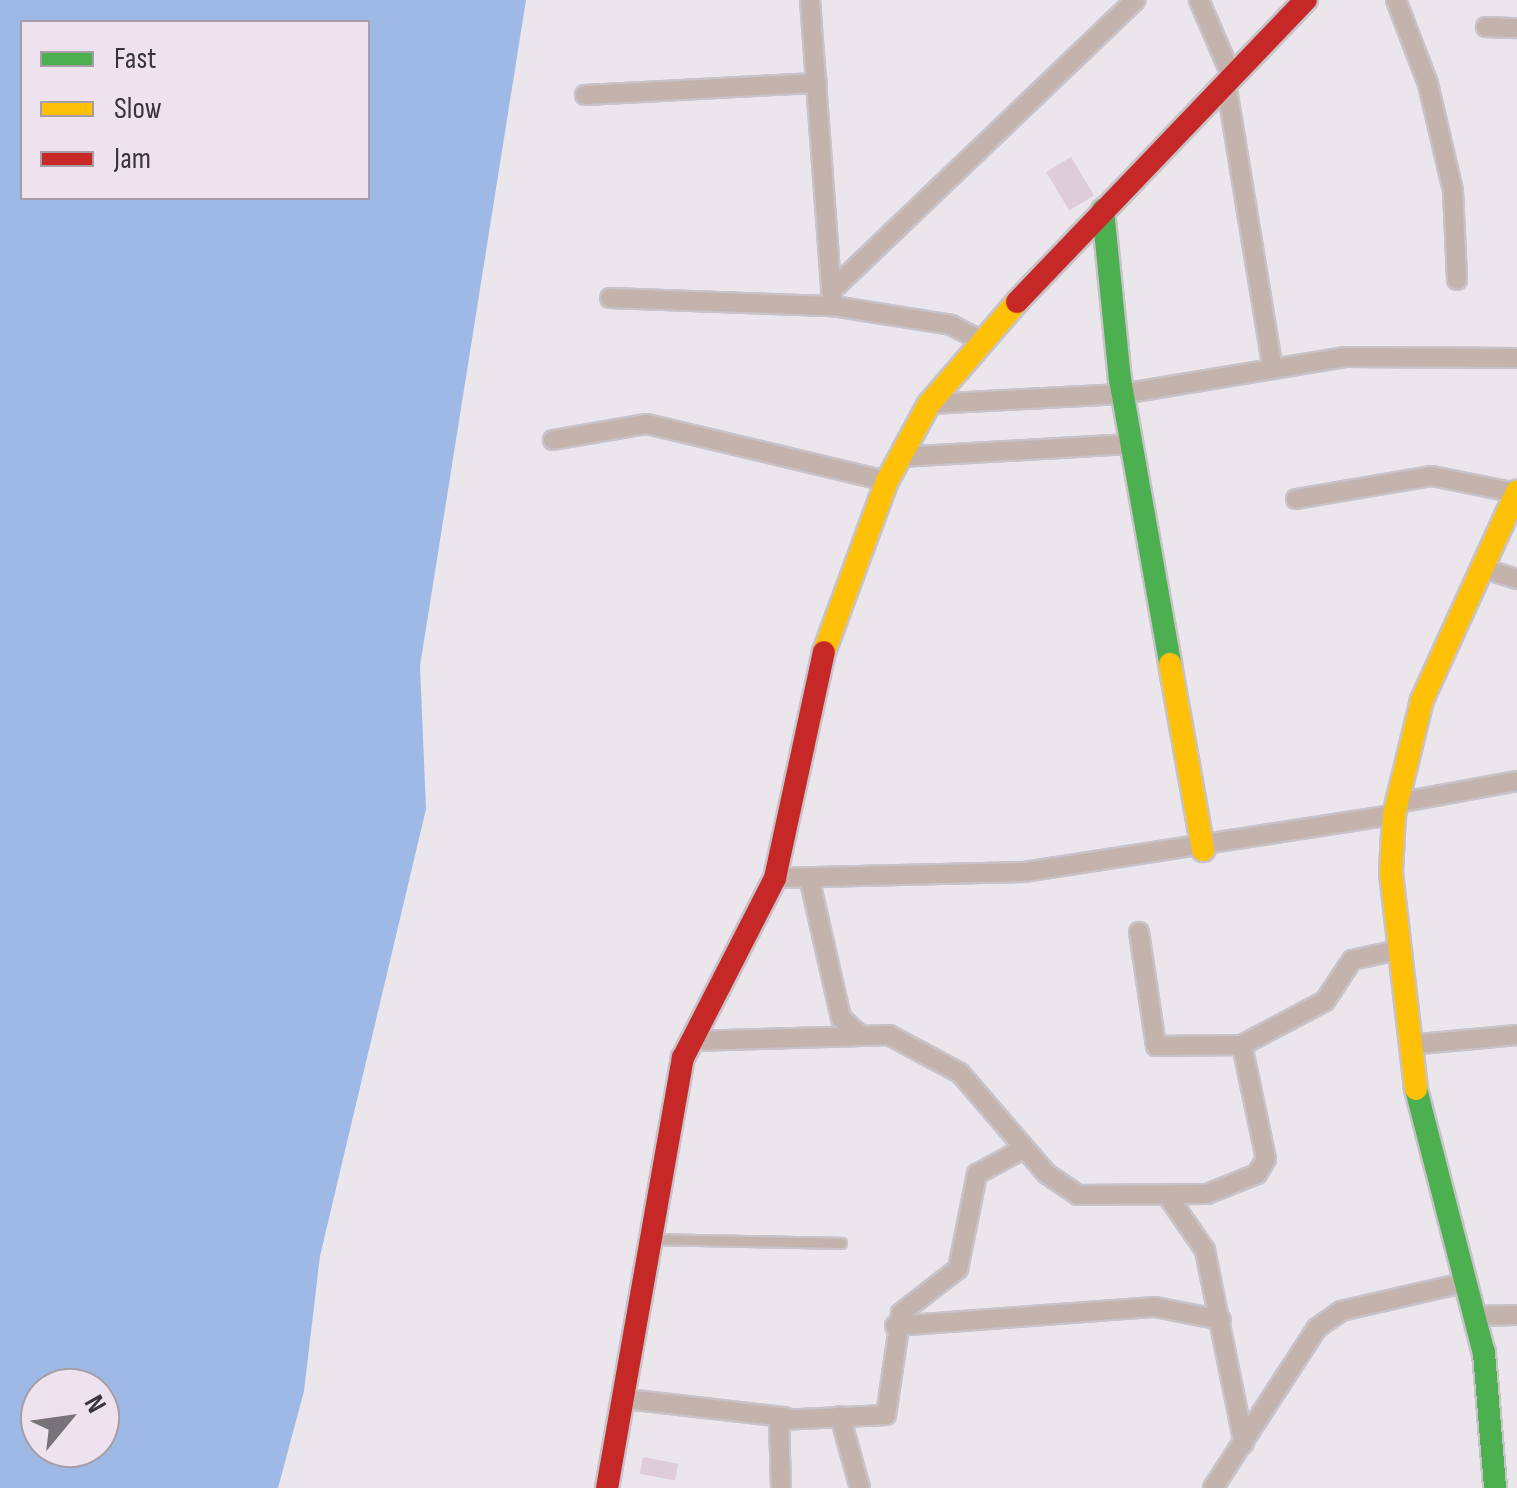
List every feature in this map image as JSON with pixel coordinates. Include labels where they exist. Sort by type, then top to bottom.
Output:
[{"type":"street","points":[[810,0],[832,298]]},
{"type":"street","points":[[832,298],[1135,0]]},
{"type":"street","points":[[1200,0],[1229,80],[1272,364]]},
{"type":"street","points":[[607,1488],[626,1398],[666,1126],[692,1041],[775,878],[828,635],[886,481],[929,404],[981,340],[1306,0]]},
{"type":"street","points":[[1396,0],[1428,84],[1453,191],[1457,280]]},
{"type":"street","points":[[1486,27],[1517,28]]},
{"type":"street","points":[[585,94],[817,83]]},
{"type":"street","points":[[1102,210],[1122,394],[1204,850]]},
{"type":"street","points":[[610,298],[832,298],[951,325],[981,340]]},
{"type":"street","points":[[929,404],[1122,394],[1272,364],[1517,358]]},
{"type":"street","points":[[553,440],[648,424],[886,481]]},
{"type":"street","points":[[900,457],[1131,444]]},
{"type":"street","points":[[1296,499],[1432,476],[1517,493],[1422,700],[1396,809],[1398,950],[1409,1045],[1473,1316],[1495,1488]]},
{"type":"street","points":[[1481,568],[1517,579]]},
{"type":"street","points":[[775,878],[1024,872],[1204,850],[1517,781]]},
{"type":"street","points":[[809,877],[836,1008],[861,1036]]},
{"type":"street","points":[[1140,932],[1156,1046],[1242,1045],[1325,1002],[1352,960],[1398,950]]},
{"type":"street","points":[[692,1041],[889,1035],[960,1073],[1023,1150],[1078,1195],[1169,1198],[1207,1194],[1264,1168],[1242,1045]]},
{"type":"street","points":[[1409,1045],[1517,1036]]},
{"type":"street","points":[[626,1398],[785,1418],[886,1416],[895,1326],[912,1300],[958,1268],[977,1174],[1023,1150]]},
{"type":"street","points":[[1169,1198],[1206,1250],[1221,1320],[1240,1451],[1236,1488]]},
{"type":"street","points":[[1213,1488],[1317,1328],[1341,1311],[1462,1282]]},
{"type":"street","points":[[895,1326],[1155,1307],[1221,1320]]},
{"type":"street","points":[[1473,1316],[1517,1314]]},
{"type":"street","points":[[840,1416],[860,1488]]},
{"type":"street","points":[[781,1488],[773,1435],[785,1418]]},
{"type":"lane","points":[[649,1239],[841,1242]]},
{"type":"water","points":[[0,0],[526,0],[420,666],[426,809],[320,1256],[304,1391],[278,1488],[0,1488]]},
{"type":"building","points":[[1071,157],[1094,196],[1069,211],[1046,172]]},
{"type":"building","points":[[643,1457],[678,1464],[675,1481],[640,1474]]},
{"type":"traffic: fast","points":[[1103,210],[1120,379],[1170,664]]},
{"type":"traffic: fast","points":[[1416,1089],[1484,1353],[1495,1488]]},
{"type":"traffic: slow","points":[[824,652],[887,481],[929,404],[1017,302]]},
{"type":"traffic: slow","points":[[1416,1089],[1391,872],[1394,815],[1422,700],[1517,492]]},
{"type":"traffic: slow","points":[[1170,664],[1203,850]]},
{"type":"traffic: jam","points":[[1017,302],[1306,0]]},
{"type":"traffic: jam","points":[[607,1488],[683,1058],[775,878],[824,652]]}]
